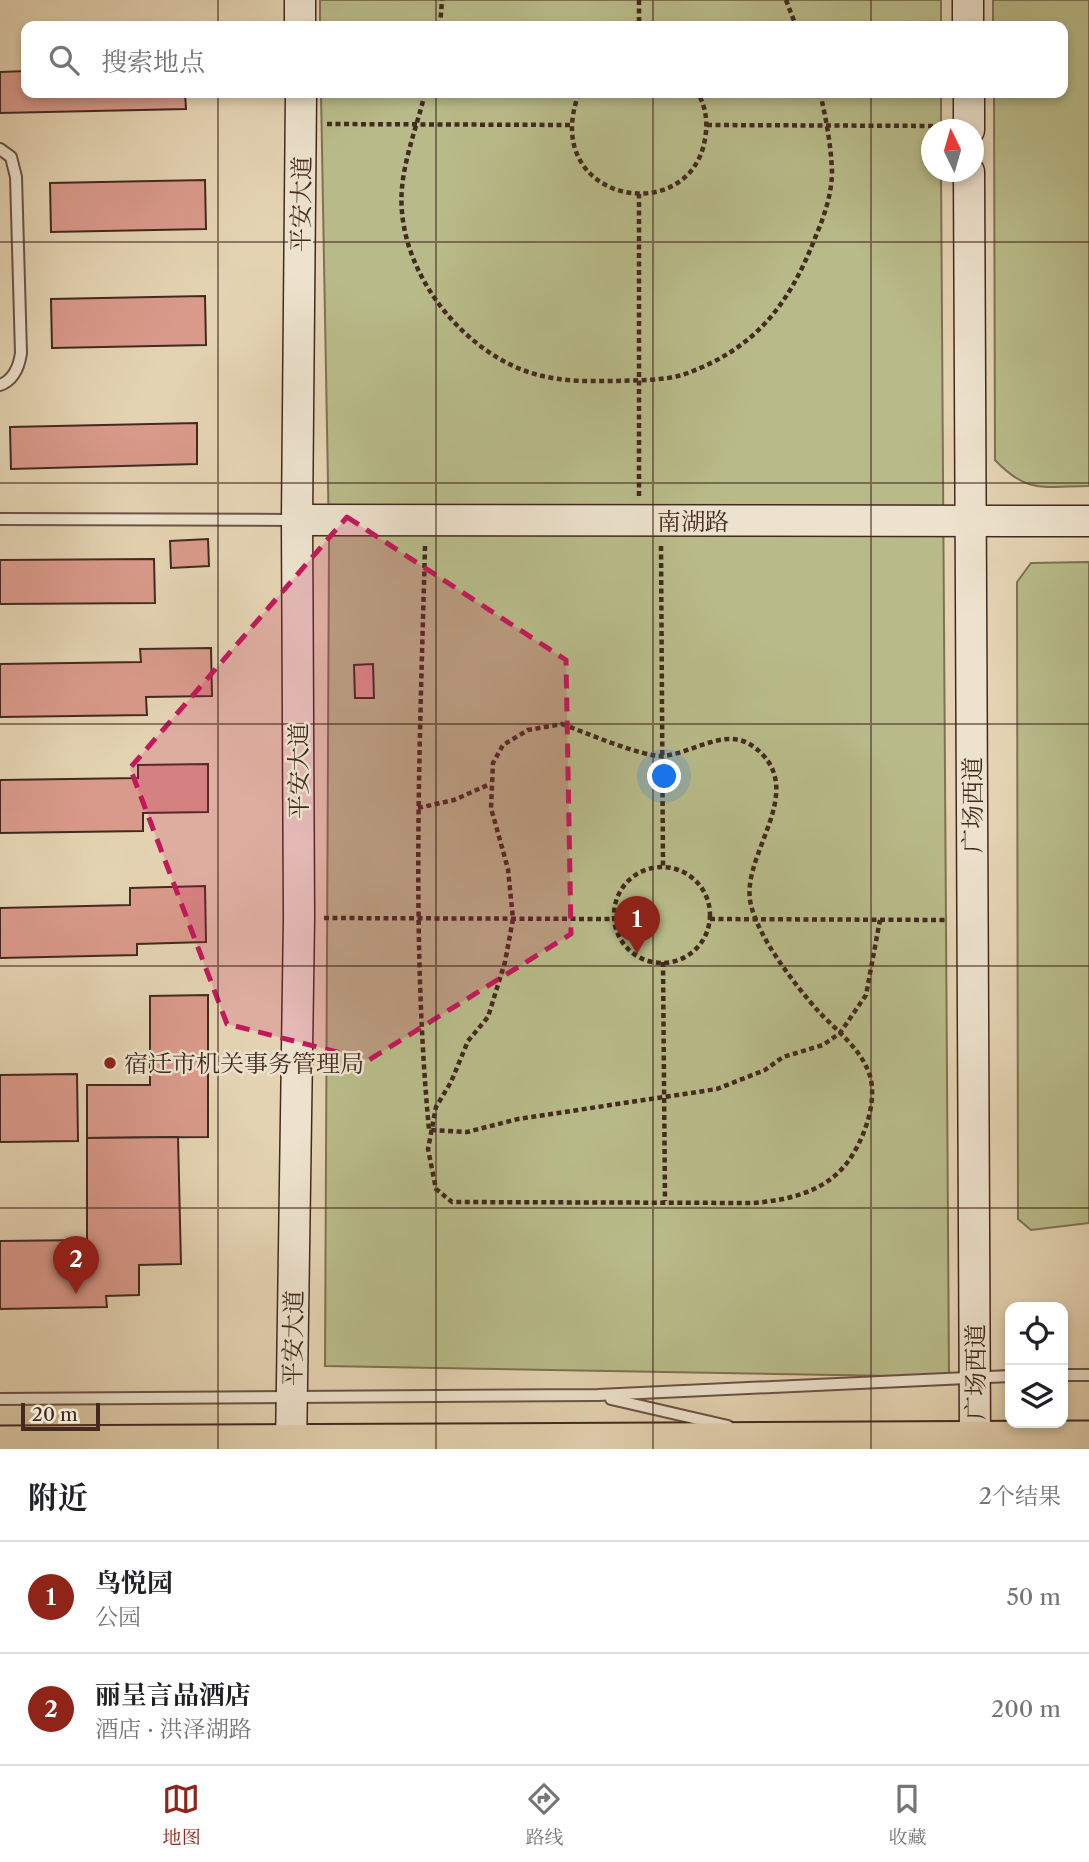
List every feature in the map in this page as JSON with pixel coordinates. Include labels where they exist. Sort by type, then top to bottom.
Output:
[{"type":"main road","points":[[0,1443],[291,1445],[1089,1438]]},
{"type":"street","points":[[300,0],[300,21]]},
{"type":"street","points":[[968,0],[968,21]]},
{"type":"street","name":"平安大道","points":[[291,1445],[299,918],[297,520],[301,98]]},
{"type":"street","points":[[969,98],[969,119]]},
{"type":"street","name":"广场西道","points":[[969,182],[975,1438]]},
{"type":"street","name":"南湖路","points":[[297,520],[1089,520]]},
{"type":"lane","points":[[0,149],[11,157],[16,177],[21,353],[18,368],[6,383],[0,385]]},
{"type":"lane","points":[[0,519],[297,520]]},
{"type":"lane","points":[[1068,1376],[1089,1375]]},
{"type":"lane","points":[[0,1399],[598,1395],[1005,1376]]},
{"type":"lane","points":[[598,1395],[784,1439]]},
{"type":"path","points":[[440,21],[442,0]]},
{"type":"path","points":[[639,0],[639,21]]},
{"type":"path","points":[[786,0],[794,21]]},
{"type":"path","points":[[424,98],[403,178],[402,213],[412,253],[427,288],[453,323],[472,340],[514,365],[545,377],[580,381],[639,380],[681,375],[721,359],[759,330],[787,299],[825,213],[832,173],[821,98]]},
{"type":"path","points":[[577,98],[571,125],[578,157],[591,175],[610,188],[639,194],[654,193],[675,184],[692,169],[704,150],[708,125],[701,98]]},
{"type":"path","points":[[301,124],[571,125]]},
{"type":"path","points":[[708,125],[921,127]]},
{"type":"path","points":[[639,194],[639,380],[650,521],[662,756],[663,867]]},
{"type":"path","points":[[426,520],[418,808],[419,918],[430,1169],[436,1189],[452,1202],[784,1201],[813,1191],[845,1168],[865,1134],[870,1105],[870,1074],[854,1047],[777,960],[755,920],[750,903],[749,878],[776,797],[774,774],[764,755],[745,740],[726,738],[662,756],[562,724],[528,730],[503,745],[493,763],[491,808],[508,869],[513,919],[505,962],[488,1017],[468,1041],[451,1082],[436,1107],[429,1130]]},
{"type":"path","points":[[418,808],[454,800],[490,784]]},
{"type":"path","points":[[663,867],[680,870],[698,883],[709,902],[710,919],[700,945],[688,955],[663,962],[642,958],[628,949],[619,936],[614,919],[615,903],[622,888],[634,876],[648,869],[663,867]]},
{"type":"path","points":[[299,918],[614,919]]},
{"type":"path","points":[[710,919],[973,920]]},
{"type":"path","points":[[429,1130],[467,1132],[518,1119],[717,1089],[765,1070],[783,1057],[823,1045],[840,1033],[866,995],[880,920]]},
{"type":"path","points":[[663,962],[665,1201]]},
{"type":"highlighted area","points":[[347,517],[566,660],[571,934],[369,1060],[227,1024],[130,768]]},
{"type":"green space","points":[[320,0],[941,0],[941,21],[320,21]]},
{"type":"green space","points":[[993,0],[1089,0],[1089,486],[1049,487],[1028,484],[1017,479],[995,460],[994,98],[1068,98],[1068,21],[993,21]]},
{"type":"green space","points":[[321,98],[941,98],[941,119],[921,119],[921,182],[941,182],[949,1377],[325,1366],[329,540]]},
{"type":"green space","points":[[1089,562],[1089,1223],[1031,1230],[1018,1219],[1017,582],[1031,563]]},
{"type":"building","points":[[21,71],[21,98],[185,98],[186,109],[0,113],[0,72]]},
{"type":"building","points":[[205,180],[206,229],[51,232],[50,183]]},
{"type":"building","points":[[205,296],[206,345],[52,348],[51,299]]},
{"type":"building","points":[[197,423],[197,464],[11,469],[10,427]]},
{"type":"building","points":[[208,539],[209,566],[171,568],[170,541]]},
{"type":"building","points":[[154,559],[155,603],[0,604],[0,560]]},
{"type":"building","points":[[211,648],[212,696],[146,697],[147,715],[0,717],[0,664],[141,662],[140,649]]},
{"type":"building","points":[[373,664],[374,698],[355,698],[354,665]]},
{"type":"building","points":[[208,764],[208,812],[143,813],[143,831],[0,833],[0,780],[138,778],[138,765]]},
{"type":"building","points":[[205,886],[206,942],[137,944],[137,955],[0,958],[0,908],[130,905],[130,888]]},
{"type":"building","points":[[208,995],[208,1137],[87,1138],[87,1085],[150,1085],[150,996]]},
{"type":"building","points":[[77,1074],[78,1141],[0,1142],[0,1075]]},
{"type":"building","points":[[178,1137],[181,1264],[139,1265],[139,1295],[106,1296],[107,1307],[0,1309],[0,1241],[87,1240],[87,1138]]},
{"type":"place","name":"鸟悦园","points":[[637,954]]},
{"type":"place","name":"宿迁市机关事务管理局","points":[[110,1063]]},
{"type":"place","name":"丽呈言品酒店","points":[[76,1294]]}]
